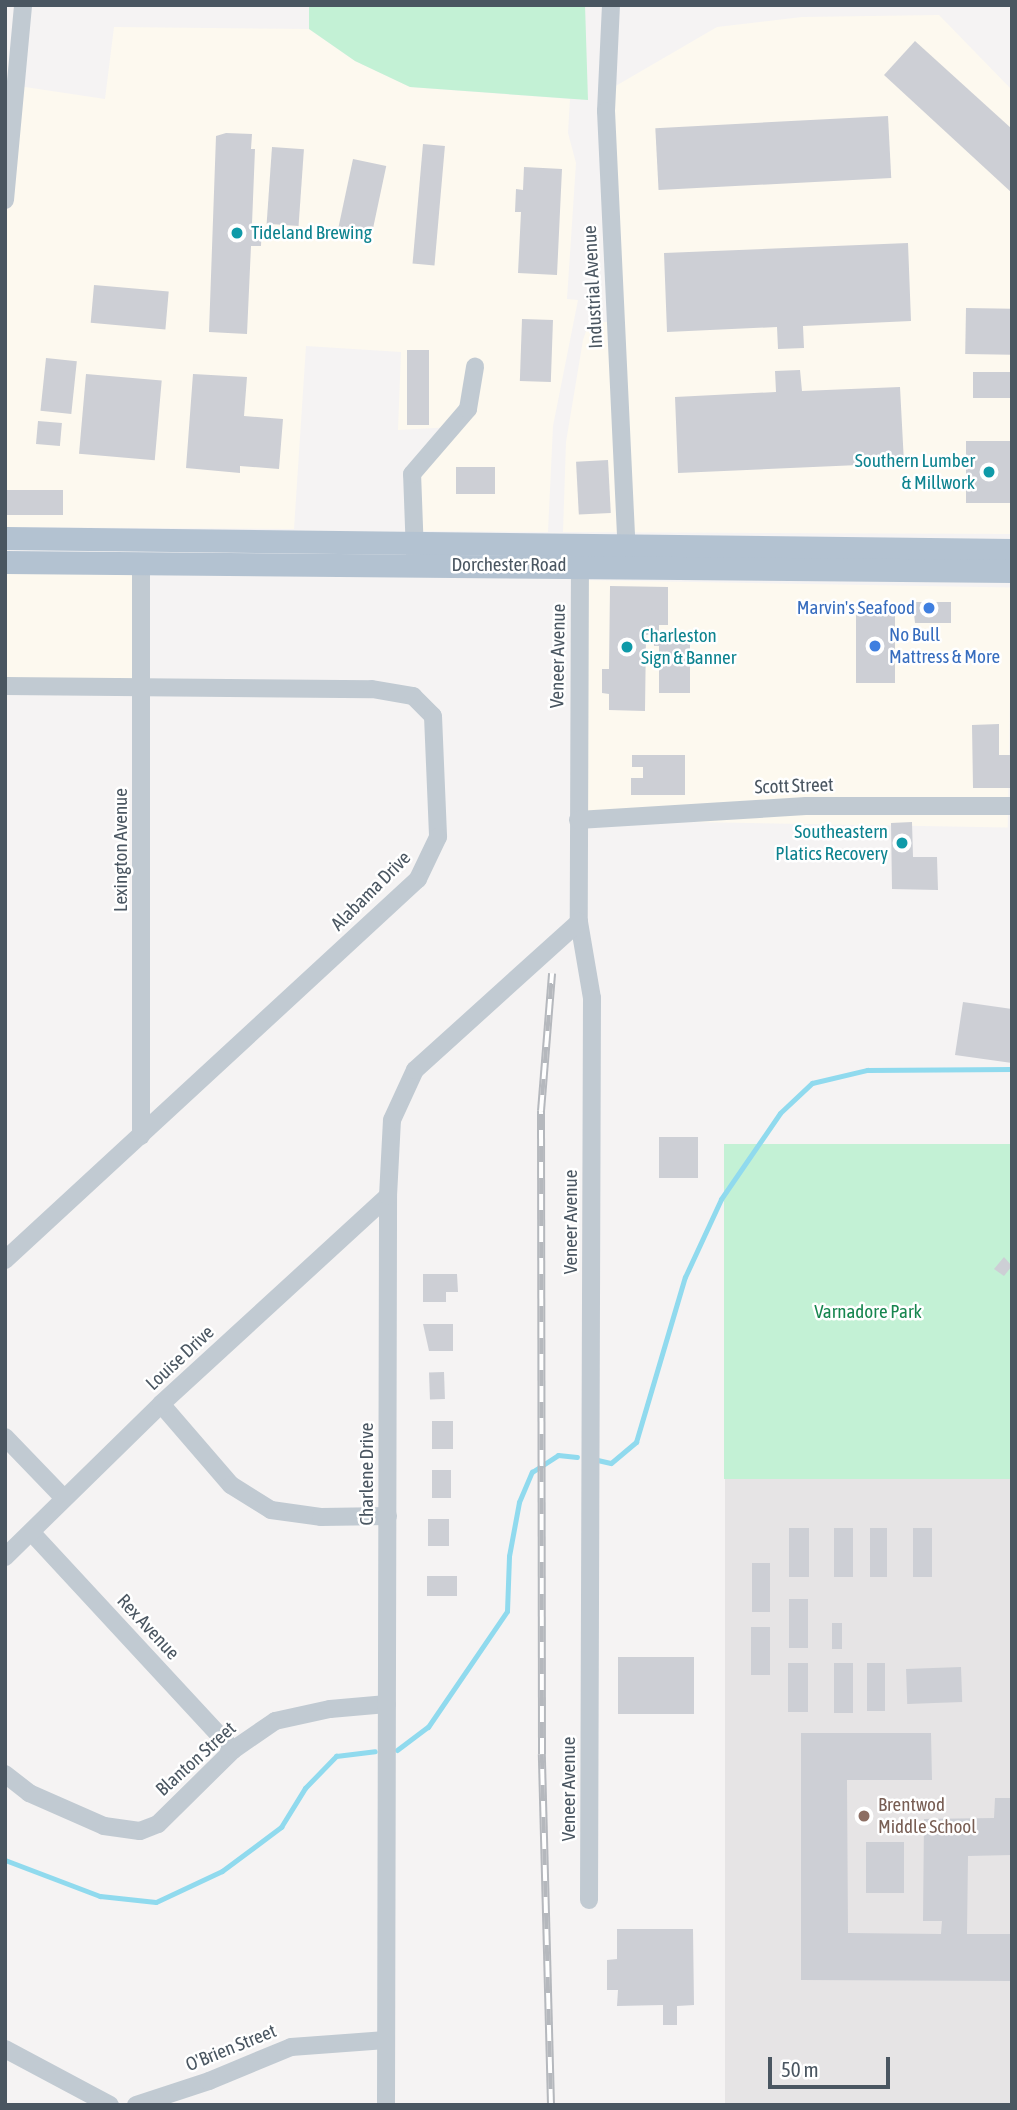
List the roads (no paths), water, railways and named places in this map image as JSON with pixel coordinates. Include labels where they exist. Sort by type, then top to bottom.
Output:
[{"type":"main road","name":"Dorchester Road","points":[[5,538],[415,554],[627,556],[1012,571]]},
{"type":"main road","name":"Dorchester Road","points":[[627,556],[1012,550]]},
{"type":"main road","name":"Dorchester Road","points":[[5,562],[141,564],[415,554]]},
{"type":"street","points":[[5,200],[23,5]]},
{"type":"street","name":"Industrial Avenue","points":[[611,5],[606,111],[627,556]]},
{"type":"street","points":[[415,554],[412,474],[468,409],[475,367]]},
{"type":"street","name":"Veneer Avenue","points":[[580,555],[579,922],[592,998],[589,1900]]},
{"type":"street","name":"Lexington Avenue","points":[[141,564],[141,1136]]},
{"type":"street","name":"Alabama Drive","points":[[5,686],[372,689],[413,696],[433,716],[438,837],[418,879],[5,1261]]},
{"type":"street","name":"Scott Street","points":[[578,820],[806,806],[1012,806]]},
{"type":"street","name":"Charlene Drive","points":[[386,2105],[388,1196],[392,1120],[415,1070],[579,922]]},
{"type":"street","name":"Louise Drive","points":[[5,1557],[161,1404],[388,1196]]},
{"type":"street","points":[[161,1404],[231,1485],[271,1510],[321,1517],[388,1516]]},
{"type":"street","points":[[5,1437],[64,1499]]},
{"type":"street","name":"Rex Avenue","points":[[32,1533],[233,1750]]},
{"type":"street","name":"Blanton Street","points":[[5,1774],[29,1793],[104,1826],[140,1831],[158,1824],[200,1787],[233,1750],[275,1721],[301,1713],[387,1704]]},
{"type":"street","name":"O'Brien Street","points":[[135,2105],[209,2081],[290,2047],[386,2040]]},
{"type":"street","points":[[5,2049],[110,2105]]},
{"type":"waterway","points":[[593,1459],[611,1463],[636,1442],[685,1277],[721,1199],[780,1113],[812,1083],[867,1070],[1012,1069]]},
{"type":"waterway","points":[[397,1750],[428,1727],[507,1611],[509,1556],[519,1502],[532,1472],[558,1455],[577,1457]]},
{"type":"waterway","points":[[5,1860],[100,1896],[156,1902],[222,1871],[281,1827],[305,1788],[336,1756],[375,1751]]},
{"type":"railway","points":[[551,2105],[542,1754],[541,1111],[552,973]]},
{"type":"place","name":"Tideland Brewing","points":[[237,233]]},
{"type":"place","name":"Southern Lumber & Millwork","points":[[989,472]]},
{"type":"place","name":"Marvin's Seafood","points":[[929,608]]},
{"type":"place","name":"No Bull Mattress & More","points":[[875,646]]},
{"type":"place","name":"Charleston Sign & Banner","points":[[627,647]]},
{"type":"place","name":"Southeastern Platics Recovery","points":[[902,843]]},
{"type":"place","name":"Brentwod Middle School","points":[[864,1816]]},
{"type":"park label","name":"Varnadore Park","points":[[868,1312]]}]
